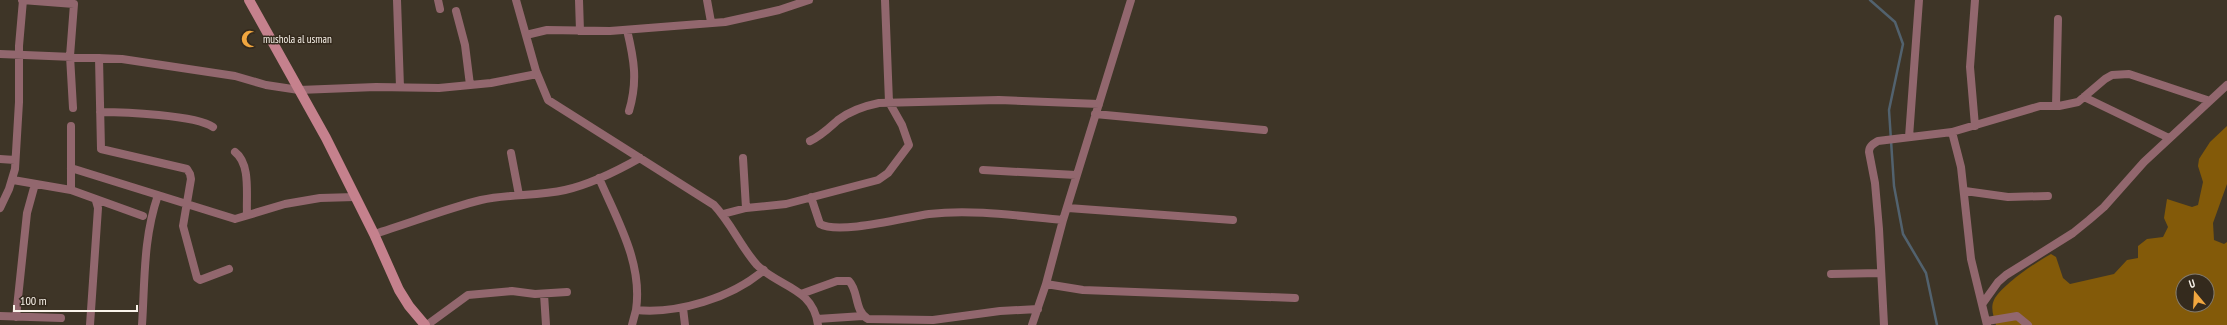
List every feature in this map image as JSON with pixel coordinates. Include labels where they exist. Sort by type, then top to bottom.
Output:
[{"type":"main road","points":[[249,0],[326,138],[374,234],[399,290],[409,306],[426,325]]},
{"type":"street","points":[[0,208],[12,180],[15,160],[22,0],[74,4],[70,56],[73,108]]},
{"type":"street","points":[[396,0],[400,87]]},
{"type":"street","points":[[438,0],[440,9]]},
{"type":"street","points":[[516,0],[537,74],[548,100],[704,198],[723,214],[738,239],[758,265],[797,289],[809,302],[818,322],[833,317],[863,316],[868,319],[933,320],[1000,311],[1038,309]]},
{"type":"street","points":[[579,0],[580,31]]},
{"type":"street","points":[[707,0],[711,22]]},
{"type":"street","points":[[526,35],[547,30],[627,30],[725,22],[773,12],[810,0]]},
{"type":"street","points":[[723,214],[746,208],[786,204],[878,180],[888,173],[905,152],[909,145],[908,138],[889,102],[885,0]]},
{"type":"street","points":[[1032,325],[1046,284],[1076,175],[1131,0]]},
{"type":"street","points":[[1909,137],[1919,0]]},
{"type":"street","points":[[1975,0],[1970,67],[1975,126]]},
{"type":"street","points":[[456,11],[465,45],[470,85]]},
{"type":"street","points":[[2056,106],[2058,19]]},
{"type":"street","points":[[627,30],[634,60],[636,83],[630,111]]},
{"type":"street","points":[[0,54],[122,59],[193,68],[235,76],[266,85],[299,90],[400,87],[438,88],[470,85],[537,74]]},
{"type":"street","points":[[99,58],[101,149],[184,167],[190,174],[183,226],[197,278],[200,280],[229,269]]},
{"type":"street","points":[[1884,325],[1880,273],[1879,229],[1869,147],[1878,141],[1930,136],[1952,132],[2040,106],[2056,106],[2078,102],[2112,75],[2129,74],[2210,101]]},
{"type":"street","points":[[1983,303],[2002,278],[2073,233],[2089,220],[2169,138],[2227,85]]},
{"type":"street","points":[[2084,97],[2169,138]]},
{"type":"street","points":[[810,142],[819,137],[840,119],[856,110],[872,104],[889,102],[999,100],[1099,104]]},
{"type":"street","points":[[100,112],[135,112],[201,122],[213,127]]},
{"type":"street","points":[[1096,114],[1264,130]]},
{"type":"street","points":[[71,126],[71,190]]},
{"type":"street","points":[[1952,132],[1961,167],[1965,191],[1971,259],[1987,323],[2017,316],[2028,325]]},
{"type":"street","points":[[235,152],[240,156],[244,163],[247,214]]},
{"type":"street","points":[[511,152],[519,195]]},
{"type":"street","points":[[374,234],[480,201],[565,190],[599,178],[640,158]]},
{"type":"street","points":[[743,158],[746,208]]},
{"type":"street","points":[[0,159],[15,160]]},
{"type":"street","points":[[71,168],[235,219],[247,214],[285,204],[313,199],[355,197]]},
{"type":"street","points":[[983,170],[1076,175]]},
{"type":"street","points":[[599,178],[631,254],[638,288],[636,310],[632,325]]},
{"type":"street","points":[[12,180],[71,190],[96,201],[143,216]]},
{"type":"street","points":[[16,317],[27,213],[35,184]]},
{"type":"street","points":[[1965,191],[2008,197],[2048,196]]},
{"type":"street","points":[[142,325],[143,275],[149,220],[158,195]]},
{"type":"street","points":[[811,197],[820,224],[833,227],[877,224],[929,214],[961,212],[1063,220]]},
{"type":"street","points":[[90,325],[98,208],[96,201]]},
{"type":"street","points":[[1068,208],[1233,220]]},
{"type":"street","points":[[636,310],[671,311],[683,308],[731,291],[754,279],[764,270]]},
{"type":"street","points":[[1831,274],[1880,273]]},
{"type":"street","points":[[801,294],[837,281],[849,281],[854,288],[863,316]]},
{"type":"street","points":[[1046,284],[1083,290],[1295,298]]},
{"type":"street","points":[[426,325],[468,295],[512,291],[544,294],[567,292]]},
{"type":"street","points":[[544,294],[546,325]]},
{"type":"street","points":[[683,308],[685,325]]},
{"type":"street","points":[[0,316],[61,318]]},
{"type":"shaded area","points":[[2227,126],[2227,184],[2213,223],[2214,240],[2224,244],[2227,242],[2227,325],[1996,325],[1992,306],[1998,294],[2020,274],[2051,254],[2056,257],[2063,278],[2070,284],[2114,274],[2127,260],[2138,258],[2138,246],[2147,239],[2163,237],[2168,227],[2164,218],[2167,199],[2192,207],[2198,205],[2203,182],[2198,166],[2199,159],[2210,142]]},
{"type":"waterway","points":[[1870,0],[1895,22],[1903,44],[1889,110],[1894,186],[1903,234],[1926,273],[1937,325]]},
{"type":"place","name":"mushola al usman","points":[[250,39]]}]
